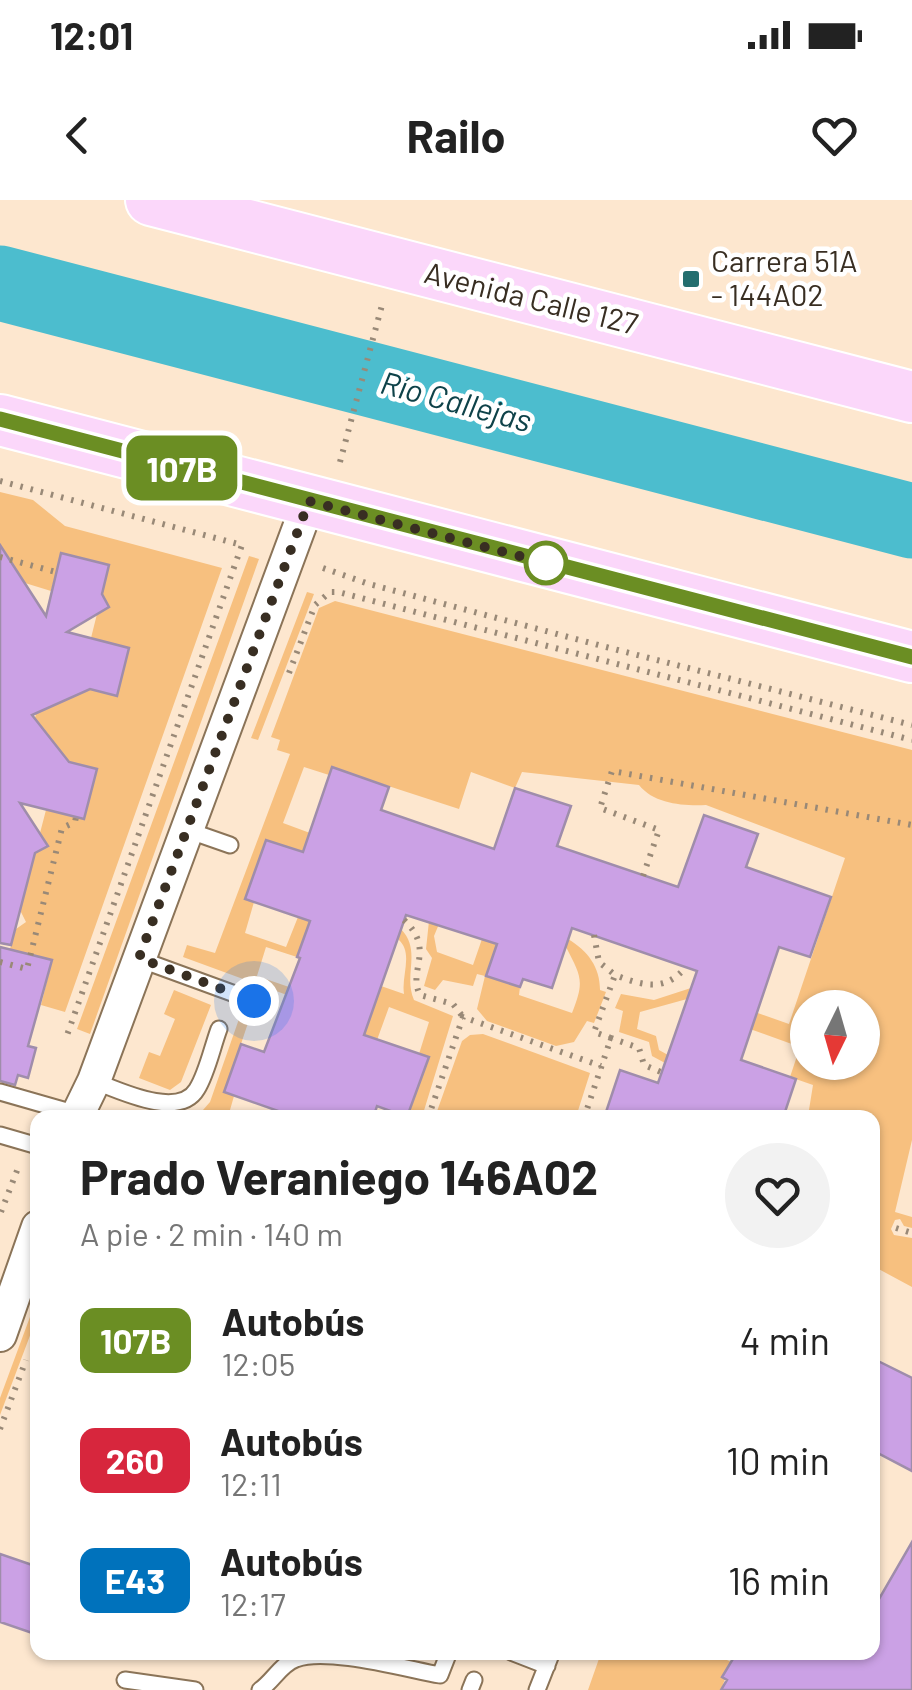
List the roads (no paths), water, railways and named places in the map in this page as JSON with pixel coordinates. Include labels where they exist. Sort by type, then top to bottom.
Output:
[{"type":"main road","name":"Avenida Calle 127","points":[[151,200],[912,397]]},
{"type":"main road","points":[[0,420],[912,657]]},
{"type":"street","points":[[70,1110],[94,1081],[309,501]]},
{"type":"street","points":[[0,1335],[30,1250]]},
{"type":"lane","points":[[188,830],[230,845]]},
{"type":"lane","points":[[139,958],[254,1001]]},
{"type":"lane","points":[[94,1081],[143,1099],[182,1101],[197,1090],[219,1029]]},
{"type":"lane","points":[[0,1092],[61,1110]]},
{"type":"lane","points":[[0,1135],[30,1143]]},
{"type":"lane","points":[[260,1690],[294,1660]]},
{"type":"lane","points":[[347,1676],[354,1660],[437,1682]]},
{"type":"lane","points":[[537,1690],[549,1660]]},
{"type":"lane","points":[[126,1680],[174,1680],[195,1690]]},
{"type":"waterway","name":"Río Callejas","points":[[0,283],[912,521]]},
{"type":"place","name":"Carrera 51A - 144A02","points":[[691,279]]}]
